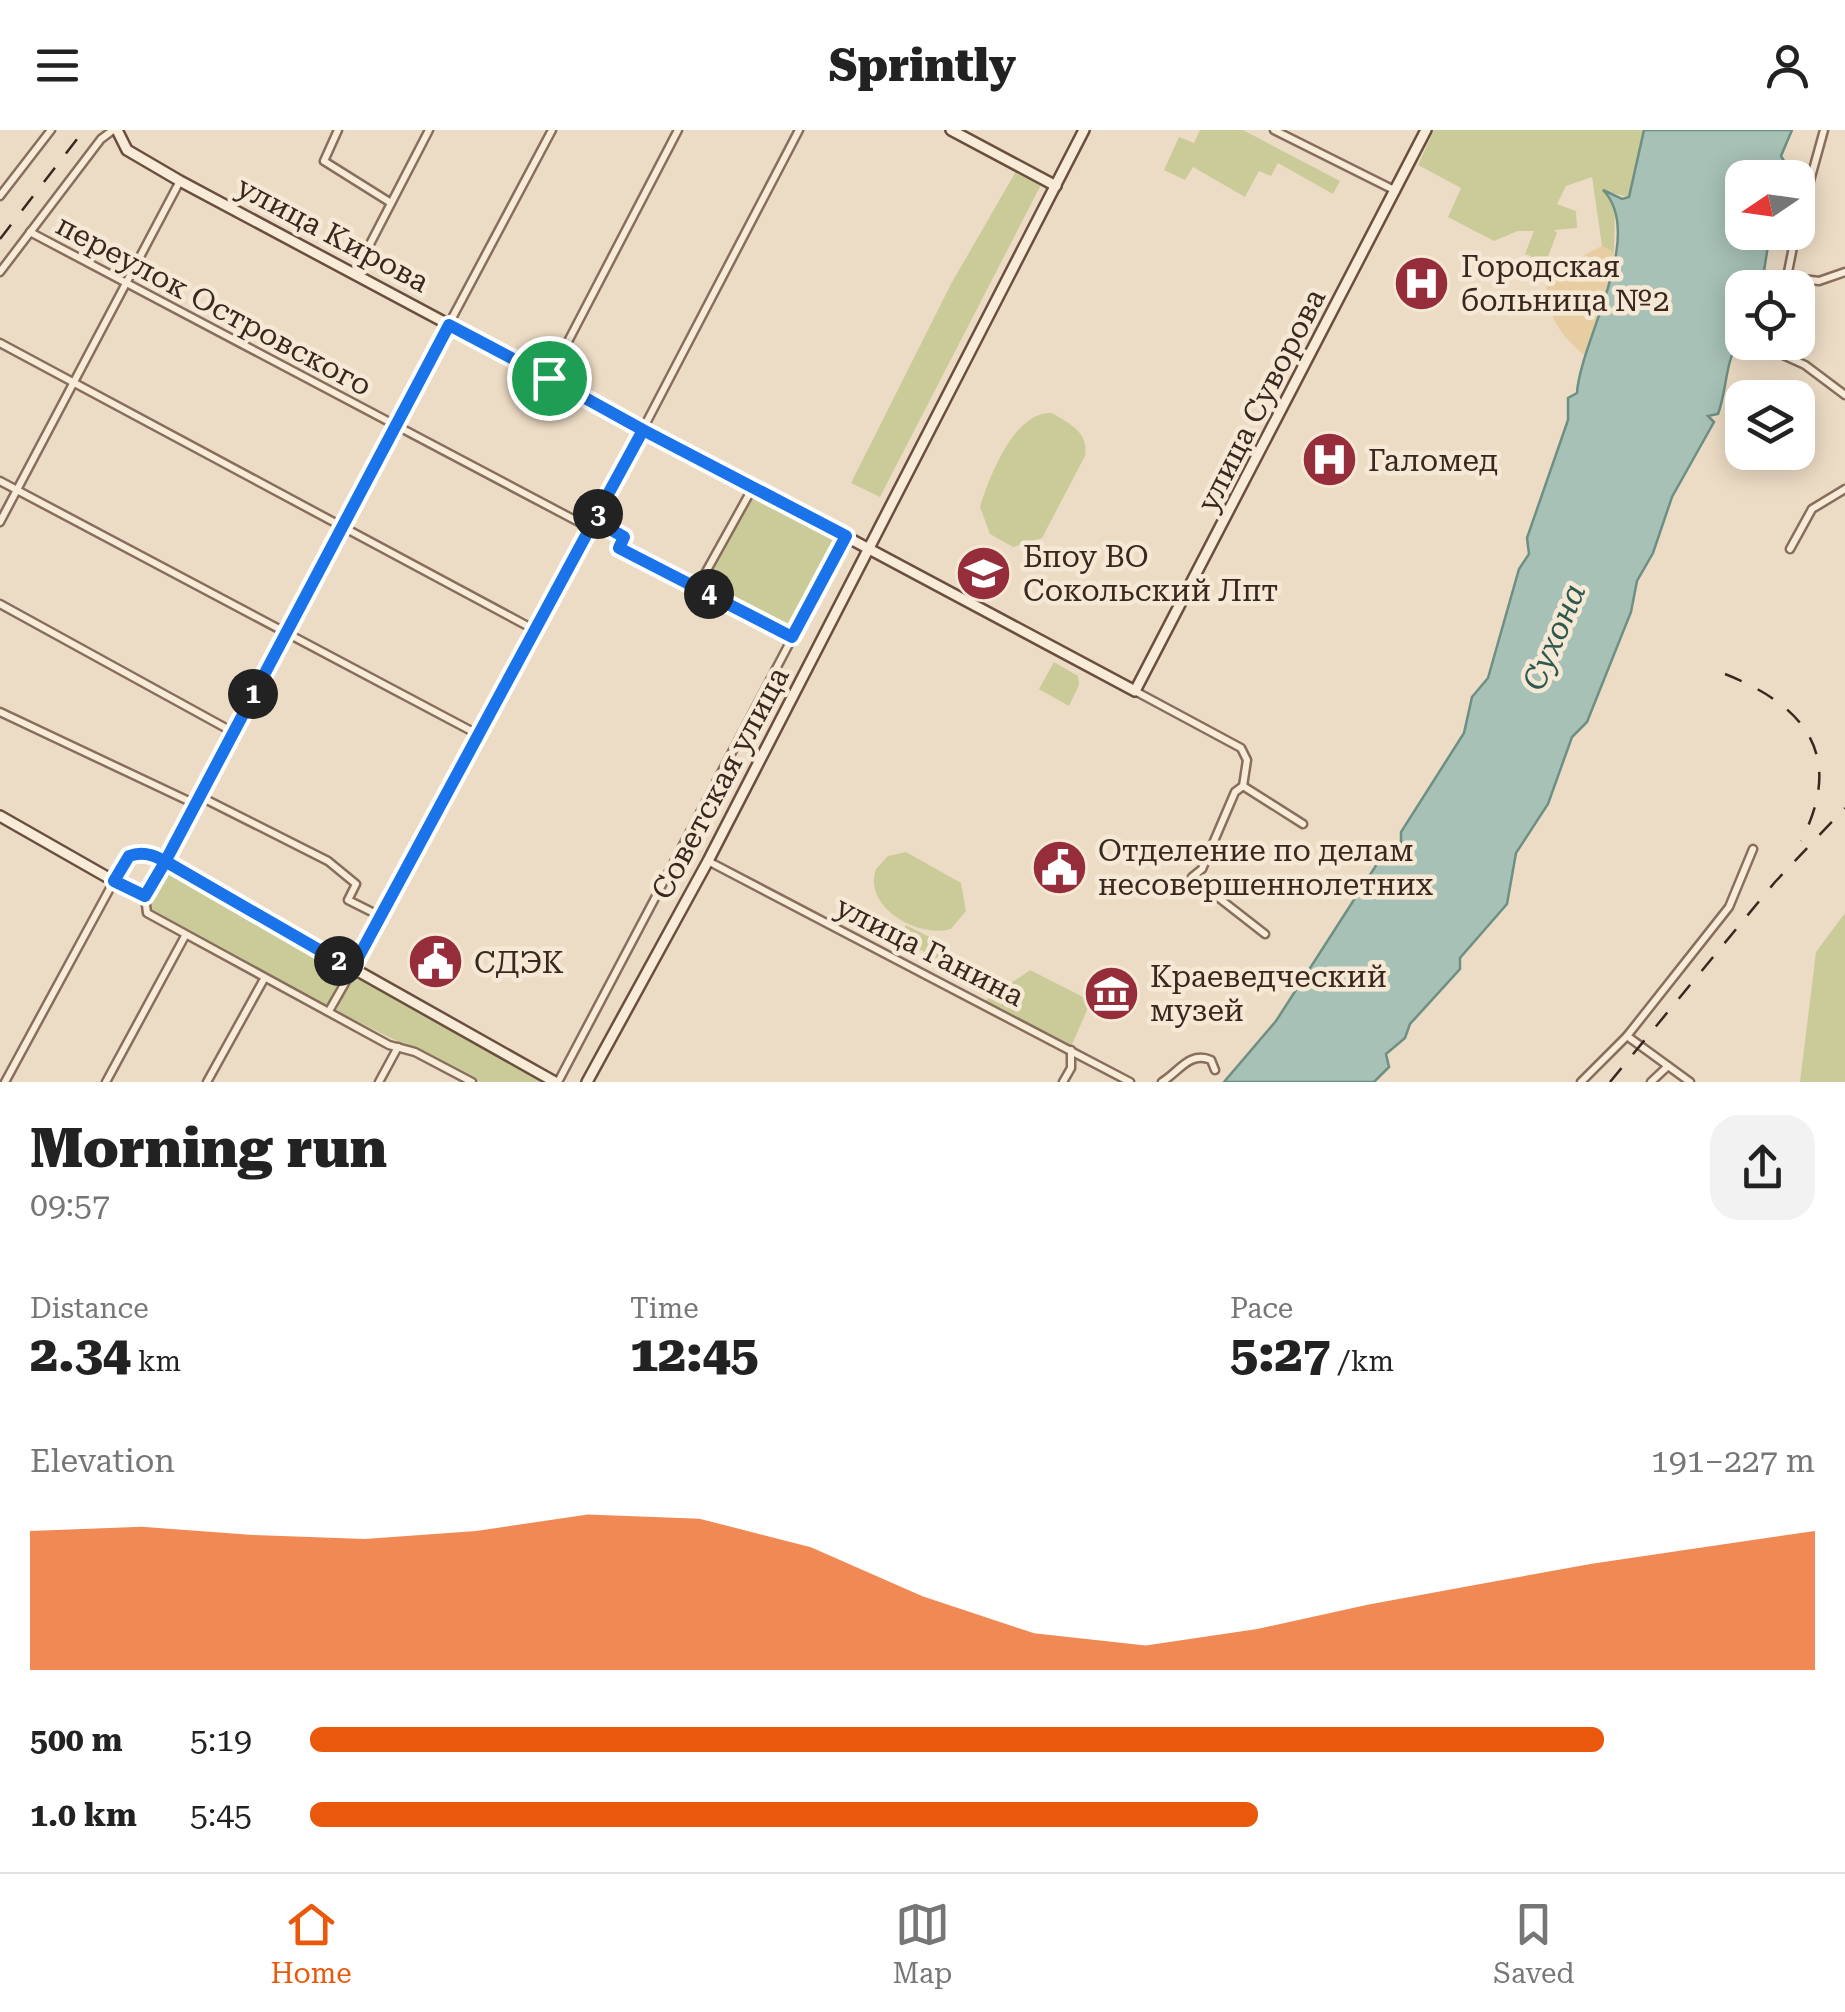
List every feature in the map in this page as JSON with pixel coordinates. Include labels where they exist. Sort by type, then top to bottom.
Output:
[{"type":"street","points":[[0,196],[52,130]]},
{"type":"street","points":[[0,272],[101,139],[115,130]]},
{"type":"street","name":"улица Кирова","points":[[115,130],[127,150],[180,181],[1242,748],[1247,760],[1243,786]]},
{"type":"street","points":[[338,130],[324,162],[391,203]]},
{"type":"street","points":[[355,274],[430,130]]},
{"type":"street","points":[[472,1082],[185,936],[146,913],[145,896],[552,130]]},
{"type":"street","points":[[549,378],[678,130]]},
{"type":"street","points":[[329,1011],[536,631],[798,130]]},
{"type":"street","points":[[951,130],[1056,186]]},
{"type":"street","name":"Советская улица","points":[[587,1082],[871,549],[1084,130]]},
{"type":"street","points":[[1274,130],[1396,192]]},
{"type":"street","name":"улица Суворова","points":[[1135,691],[1426,130]]},
{"type":"street","points":[[1815,163],[1824,130]]},
{"type":"street","points":[[0,522],[180,181]]},
{"type":"street","name":"переулок Островского","points":[[30,232],[395,427],[624,537],[619,548],[792,637]]},
{"type":"street","points":[[1792,250],[1787,276],[1819,281],[1845,272]]},
{"type":"street","points":[[0,344],[536,631]]},
{"type":"street","points":[[1794,360],[1845,395]]},
{"type":"street","points":[[0,481],[480,736]]},
{"type":"street","points":[[697,588],[752,489]]},
{"type":"street","points":[[1790,549],[1812,509],[1845,489]]},
{"type":"street","points":[[5,1082],[114,881],[135,854],[150,854],[556,1082],[846,536]]},
{"type":"street","points":[[0,604],[233,732]]},
{"type":"street","points":[[0,712],[328,861],[356,884],[348,900],[382,918]]},
{"type":"street","points":[[1265,934],[1192,876],[1202,869],[1235,792],[1243,786],[1303,824]]},
{"type":"street","points":[[0,816],[145,896]]},
{"type":"street","points":[[1581,1082],[1626,1036],[1729,908],[1753,850]]},
{"type":"street","name":"улица Ганина","points":[[708,861],[1130,1082]]},
{"type":"street","points":[[106,1082],[185,936]]},
{"type":"street","points":[[207,1082],[264,979]]},
{"type":"street","points":[[1626,1036],[1690,1082]]},
{"type":"street","points":[[379,1082],[398,1047]]},
{"type":"street","points":[[1063,1082],[1071,1068],[1070,1049]]},
{"type":"street","points":[[1162,1082],[1192,1059],[1211,1060],[1215,1070]]},
{"type":"street","points":[[1651,1082],[1668,1066]]},
{"type":"green space","points":[[1200,130],[1243,130],[1340,181],[1333,194],[1278,163],[1271,176],[1259,171],[1245,197],[1193,167],[1185,180],[1164,170],[1179,137],[1194,143]]},
{"type":"green space","points":[[1434,130],[1644,130],[1629,197],[1607,192],[1615,205],[1614,253],[1602,246],[1592,177],[1566,186],[1557,204],[1576,211],[1577,228],[1554,230],[1557,233],[1546,262],[1525,254],[1534,231],[1518,231],[1494,241],[1448,217],[1461,188],[1418,165]]},
{"type":"green space","points":[[1019,166],[1044,179],[880,497],[851,483],[951,284]]},
{"type":"green space","points":[[1052,413],[1081,435],[1085,456],[1042,538],[1013,547],[990,534],[980,507],[997,463],[1015,434],[1026,422]]},
{"type":"green space","points":[[753,494],[840,537],[789,632],[700,586]]},
{"type":"green space","points":[[1054,662],[1078,676],[1079,685],[1069,706],[1039,689]]},
{"type":"green space","points":[[906,852],[961,883],[966,911],[951,929],[938,931],[910,924],[896,917],[877,896],[876,869],[888,856]]},
{"type":"green space","points":[[170,872],[345,969],[328,1004],[322,1005],[148,911],[146,905],[163,874]]},
{"type":"green space","points":[[1845,913],[1845,1082],[1800,1082],[1816,952]]},
{"type":"green space","points":[[906,925],[947,946],[940,960],[899,939]]},
{"type":"green space","points":[[1030,970],[1091,1001],[1070,1049],[982,1003]]},
{"type":"green space","points":[[353,974],[546,1082],[480,1082],[336,1011]]},
{"type":"sand","points":[[1602,246],[1614,253],[1608,293],[1585,356],[1554,320],[1547,274]]},
{"type":"water","name":"Сухона","points":[[1644,130],[1792,130],[1781,156],[1783,160],[1725,160],[1725,250],[1767,250],[1764,270],[1725,270],[1725,360],[1731,360],[1718,414],[1708,416],[1714,422],[1672,497],[1653,553],[1637,581],[1631,612],[1587,722],[1572,737],[1548,804],[1516,853],[1507,904],[1460,958],[1460,969],[1410,1024],[1405,1038],[1386,1054],[1389,1067],[1374,1082],[1224,1082],[1276,1021],[1386,850],[1401,842],[1401,832],[1464,733],[1472,697],[1488,678],[1519,569],[1529,554],[1527,538],[1568,420],[1568,398],[1577,393],[1608,289],[1618,233],[1615,210],[1603,190],[1622,199],[1629,197]]},
{"type":"railway","points":[[0,239],[84,130]]},
{"type":"railway","points":[[1725,674],[1777,702],[1796,718],[1810,738],[1818,759],[1819,784],[1814,811],[1801,841]]},
{"type":"railway","points":[[1610,1082],[1775,882],[1845,808]]},
{"type":"place","name":"Городская больница №2","points":[[1422,283]]},
{"type":"place","name":"Галомед","points":[[1329,460]]},
{"type":"place","name":"Бпоу ВО Сокольский Лпт","points":[[984,573]]},
{"type":"place","name":"Отделение по делам несовершеннолетних","points":[[1059,867]]},
{"type":"place","name":"СДЭК","points":[[435,962]]},
{"type":"place","name":"Краеведческий музей","points":[[1111,993]]},
{"type":"route","points":[[549,378],[449,325],[165,862],[145,896],[114,881],[129,856],[150,854],[165,862],[177,868],[352,969],[382,918],[594,520],[643,430],[846,536],[792,637],[619,548],[624,537],[594,520],[643,430],[549,378]]}]
